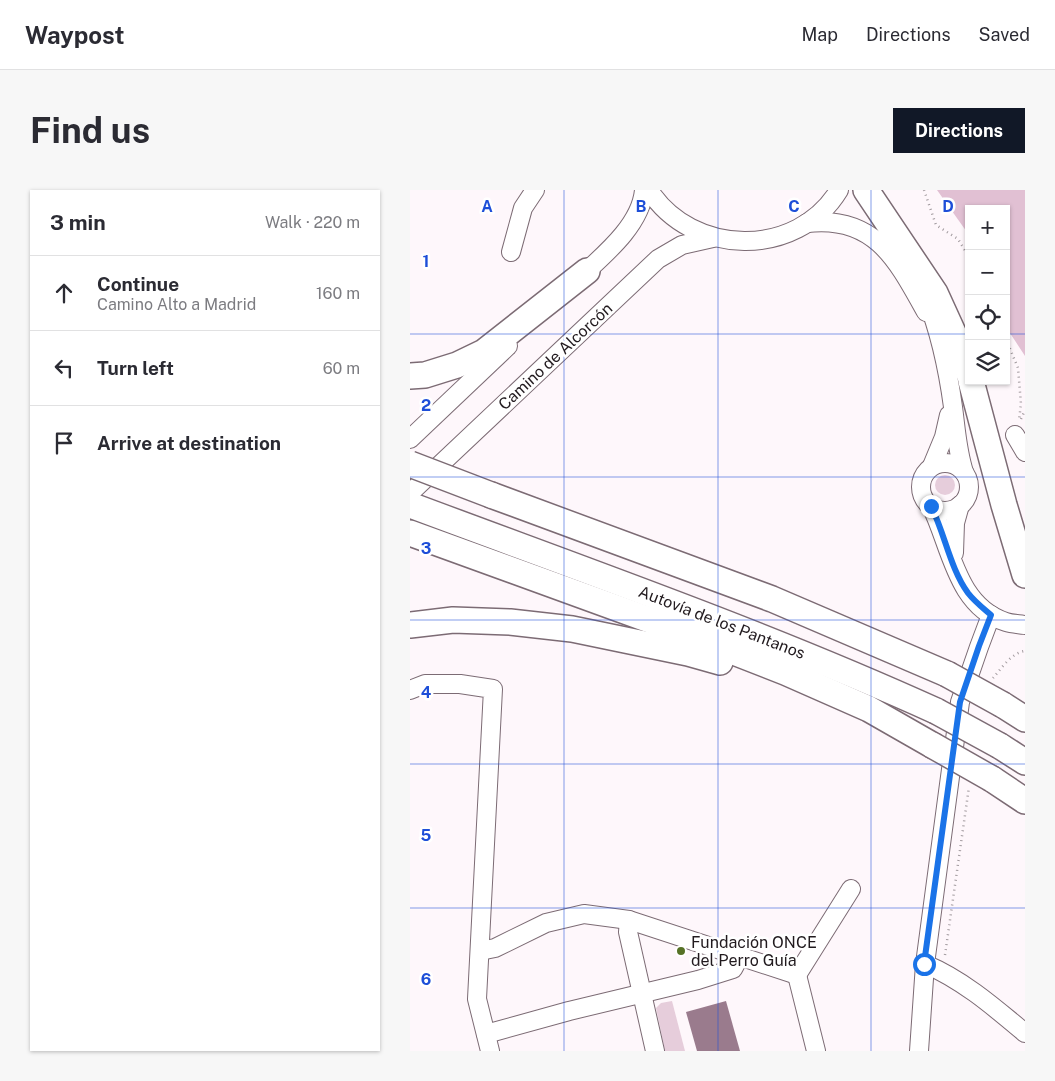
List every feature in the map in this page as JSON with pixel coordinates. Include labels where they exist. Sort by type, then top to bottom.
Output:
[{"type":"highway","points":[[870,198],[935,293],[965,362]]},
{"type":"highway","points":[[410,376],[425,375],[457,365],[484,352],[587,271]]},
{"type":"highway","points":[[972,385],[1025,575]]},
{"type":"highway","points":[[410,464],[772,599],[947,674],[1025,719]]},
{"type":"highway","name":"Autovía de los Pantanos","points":[[410,505],[757,634],[852,673],[936,711],[1025,762]]},
{"type":"highway","points":[[410,533],[680,631],[785,672],[869,709],[932,745],[981,780],[1025,801]]},
{"type":"highway","points":[[410,625],[453,620],[510,622],[572,628],[688,653],[742,669],[932,745]]},
{"type":"street","points":[[511,252],[523,208],[535,190]]},
{"type":"street","points":[[410,439],[587,271],[625,232],[639,212],[644,190]]},
{"type":"street","points":[[649,190],[654,198],[670,214],[690,228],[712,238],[736,242],[760,241],[783,236],[796,230],[821,212],[839,190]]},
{"type":"street","points":[[870,198],[924,293],[942,350],[952,398],[956,439],[967,477],[968,489],[967,495],[960,505],[955,523],[953,542],[956,569]]},
{"type":"street","points":[[807,223],[834,222],[853,226],[877,240],[895,260],[938,334]]},
{"type":"street","name":"Camino de Alcorcón","points":[[410,493],[658,259],[682,245],[712,238]]},
{"type":"street","points":[[932,466],[944,438],[952,398]]},
{"type":"street","points":[[1016,435],[1025,452]]},
{"type":"street","points":[[964,472],[958,467],[945,463],[932,466],[926,471],[921,486],[925,500],[931,506],[938,521],[960,580],[977,604],[991,615],[1006,622],[1025,625]]},
{"type":"street","points":[[931,506],[942,510],[955,508],[960,505]]},
{"type":"street","points":[[919,1051],[924,964],[960,702],[991,615]]},
{"type":"street","points":[[410,690],[425,684],[460,684],[493,689],[477,999],[488,1042],[641,994],[734,969],[740,956]]},
{"type":"street","points":[[816,1051],[797,975],[851,889]]},
{"type":"street","points":[[480,951],[496,948],[546,923],[584,914],[629,920],[797,975]]},
{"type":"street","points":[[629,920],[628,932],[655,1051]]},
{"type":"street","points":[[924,964],[959,981],[1025,1033]]},
{"type":"path","points":[[924,190],[936,225],[958,239],[965,250]]},
{"type":"path","points":[[1006,340],[1018,368],[1022,404],[1019,423],[1025,410]]},
{"type":"path","points":[[991,680],[1007,662],[1019,652],[1025,651]]},
{"type":"path","points":[[943,972],[981,780]]},
{"type":"shaded area","points":[[937,190],[1025,190],[1025,356],[1010,333],[1010,205],[965,205],[965,229]]},
{"type":"shaded area","points":[[945,475],[952,478],[955,485],[952,492],[945,495],[938,492],[935,485],[938,478]]},
{"type":"shaded area","points":[[672,1001],[685,1051],[665,1051],[656,1008],[661,1003]]},
{"type":"building","points":[[726,1001],[740,1051],[697,1051],[686,1012]]},
{"type":"place","name":"Fundación ONCE del Perro Guía","points":[[681,951]]},
{"type":"route","points":[[924,964],[960,702],[991,615],[977,604],[960,580],[931,506]]}]
